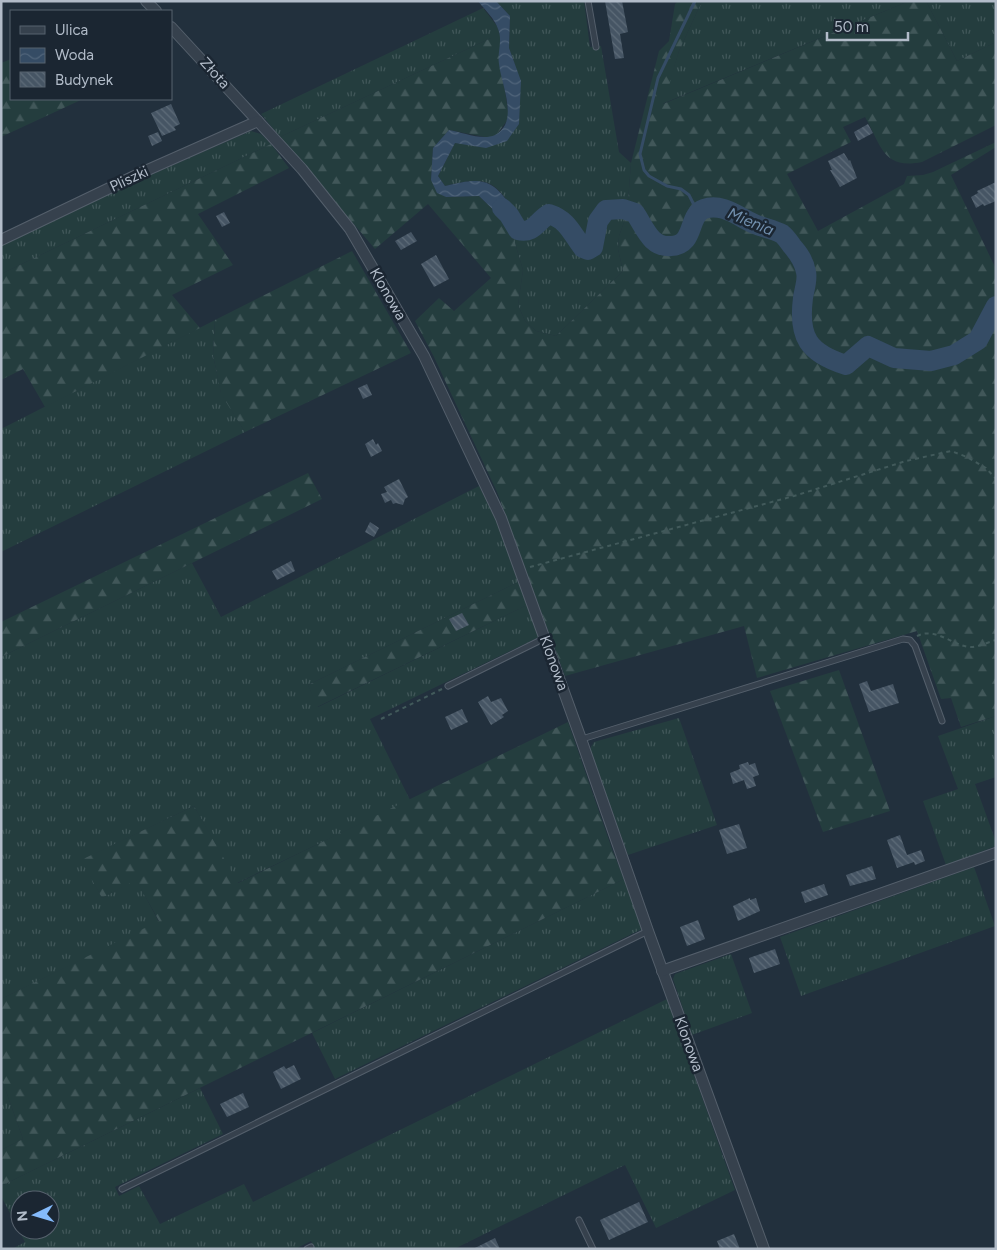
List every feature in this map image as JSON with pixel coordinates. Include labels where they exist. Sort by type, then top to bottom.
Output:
[{"type":"street","points":[[146,1],[155,10]]},
{"type":"street","name":"Złota","points":[[172,28],[202,58],[258,122]]},
{"type":"street","name":"Pliszki","points":[[1,240],[143,172],[258,122]]},
{"type":"street","name":"Klonowa","points":[[258,122],[302,169],[355,237],[424,356],[501,518],[662,970],[764,1249]]},
{"type":"street","points":[[662,970],[996,853]]},
{"type":"lane","points":[[588,1],[596,47]]},
{"type":"lane","points":[[448,686],[545,638]]},
{"type":"lane","points":[[581,740],[903,640],[910,640],[915,646],[942,721]]},
{"type":"lane","points":[[122,1188],[176,1164],[648,931]]},
{"type":"lane","points":[[579,1220],[592,1249]]},
{"type":"path","points":[[520,570],[794,496],[906,461],[951,451],[967,457],[986,468],[996,479]]},
{"type":"path","points":[[910,640],[922,634],[939,635],[972,647],[996,640]]},
{"type":"path","points":[[382,719],[448,686]]},
{"type":"green space","points":[[496,1],[584,1],[590,47],[601,46],[619,152],[631,163],[626,217],[619,236],[618,249],[623,271],[556,336],[536,331],[525,321],[518,305],[523,270],[515,243],[515,235],[520,220],[504,197],[490,184],[473,181],[445,186],[438,176],[455,143],[466,144],[519,124],[515,65],[509,48],[510,16]]},
{"type":"green space","points":[[678,1],[702,1],[679,51],[663,104],[909,1],[926,1],[957,61],[996,42],[996,125],[922,162],[909,163],[898,162],[884,153],[865,117],[843,127],[851,142],[787,174],[818,231],[904,184],[907,176],[933,172],[996,142],[996,147],[951,175],[996,269],[996,716],[961,727],[951,698],[941,699],[917,631],[757,678],[744,626],[565,676],[497,492],[434,357],[415,321],[439,298],[454,311],[491,278],[428,204],[375,249],[280,137],[491,38],[501,38],[499,62],[509,118],[495,135],[485,137],[449,130],[433,148],[431,180],[446,197],[479,196],[504,220],[515,235],[515,243],[523,270],[518,305],[525,321],[536,331],[556,336],[623,271],[618,249],[619,236],[626,217],[631,163],[659,51],[669,41],[675,4]]},
{"type":"green space","points":[[702,1],[909,1],[662,104],[679,51]]},
{"type":"green space","points":[[926,1],[996,1],[996,42],[957,61]]},
{"type":"green space","points":[[483,8],[497,26],[501,38],[491,38],[280,137],[261,114]]},
{"type":"green space","points":[[10,59],[10,100],[81,100],[1,137],[1,63]]},
{"type":"green space","points":[[251,131],[261,134],[271,144],[1,274],[1,243]]},
{"type":"green space","points":[[271,144],[289,168],[198,214],[233,265],[172,295],[200,328],[45,407],[23,369],[1,380],[1,274]]},
{"type":"green space","points":[[352,251],[411,353],[245,432],[221,394],[213,355],[215,320]]},
{"type":"green space","points":[[215,320],[213,355],[221,393],[245,432],[1,552],[1,429]]},
{"type":"green space","points":[[308,473],[322,499],[1,657],[1,622]]},
{"type":"green space","points":[[479,486],[499,525],[518,582],[308,685],[318,707],[527,605],[539,637],[370,719],[410,800],[237,883],[194,806],[82,860],[102,898],[136,879],[159,922],[1,999],[1,657],[192,563],[221,617]]},
{"type":"green space","points":[[518,582],[527,605],[317,707],[308,685]]},
{"type":"green space","points":[[839,670],[890,811],[823,832],[770,691]]},
{"type":"green space","points":[[996,716],[996,777],[975,784],[996,846],[946,865],[923,801],[958,789],[938,736]]},
{"type":"green space","points":[[679,718],[717,825],[628,855],[590,749],[594,742]]},
{"type":"green space","points":[[568,722],[624,879],[1,1186],[1,1150],[23,1139],[1,1077],[1,999],[159,921],[136,880],[102,898],[81,860],[194,806],[238,883]]},
{"type":"green space","points":[[974,867],[995,926],[801,996],[780,937]]},
{"type":"green space","points":[[624,879],[642,929],[335,1079],[312,1033]]},
{"type":"green space","points":[[731,954],[752,1013],[692,1035],[673,979],[675,974]]},
{"type":"green space","points":[[667,999],[735,1190],[656,1228],[625,1165],[454,1249],[315,1249],[311,1241],[295,1249],[12,1249],[25,1242],[24,1240],[60,1240],[60,1190],[10,1190],[10,1213],[1,1196],[1,1186],[200,1088],[223,1134],[115,1187],[119,1196],[139,1186],[160,1224],[244,1184],[253,1202]]},
{"type":"green space","points":[[1,1077],[23,1139],[1,1150]]},
{"type":"water","points":[[478,1],[496,1],[510,16],[509,48],[521,81],[519,124],[507,141],[486,148],[455,143],[438,176],[445,186],[474,181],[489,184],[496,188],[520,220],[521,226],[515,235],[504,220],[479,196],[446,197],[437,193],[431,180],[433,148],[449,130],[478,137],[490,137],[502,129],[506,121],[508,112],[500,72],[499,33],[497,25]]},
{"type":"building","points":[[605,1],[622,1],[628,32],[620,34],[624,58],[615,59]]},
{"type":"building","points":[[171,104],[180,124],[174,127],[176,130],[162,136],[151,113]]},
{"type":"building","points":[[868,124],[873,133],[858,141],[854,132]]},
{"type":"building","points":[[158,132],[162,141],[152,146],[148,136]]},
{"type":"building","points":[[844,153],[850,160],[857,178],[840,187],[830,170],[832,170],[828,161]]},
{"type":"building","points":[[996,182],[996,201],[976,208],[971,197],[978,193],[977,191]]},
{"type":"building","points":[[224,212],[230,223],[222,227],[216,216]]},
{"type":"building","points":[[411,232],[417,241],[401,250],[395,241]]},
{"type":"building","points":[[436,255],[449,279],[434,287],[421,264]]},
{"type":"building","points":[[367,384],[372,395],[363,399],[358,388]]},
{"type":"building","points":[[373,439],[376,445],[378,443],[382,451],[371,457],[365,444]]},
{"type":"building","points":[[399,479],[408,497],[403,505],[393,504],[391,500],[385,503],[381,494],[387,492],[384,487]]},
{"type":"building","points":[[370,522],[379,528],[374,537],[365,532]]},
{"type":"building","points":[[291,561],[295,571],[277,580],[272,571]]},
{"type":"building","points":[[462,613],[469,625],[456,631],[449,619]]},
{"type":"building","points":[[867,681],[871,691],[893,684],[899,703],[869,712],[859,684]]},
{"type":"building","points":[[488,696],[491,702],[501,698],[508,711],[502,715],[504,717],[491,725],[478,702]]},
{"type":"building","points":[[462,709],[468,722],[451,730],[445,717]]},
{"type":"building","points":[[748,762],[749,765],[755,763],[759,775],[753,777],[756,786],[747,789],[744,780],[733,784],[730,773],[740,769],[739,765]]},
{"type":"building","points":[[739,824],[747,848],[727,854],[719,830]]},
{"type":"building","points":[[900,835],[907,855],[921,850],[925,861],[915,865],[914,862],[897,868],[887,840]]},
{"type":"building","points":[[872,866],[876,879],[850,886],[846,875]]},
{"type":"building","points":[[824,884],[828,895],[805,903],[801,892]]},
{"type":"building","points":[[750,898],[750,900],[756,898],[760,911],[738,921],[733,906]]},
{"type":"building","points":[[698,920],[705,939],[687,946],[680,927]]},
{"type":"building","points":[[775,949],[780,964],[754,973],[749,958]]},
{"type":"building","points":[[294,1065],[301,1079],[281,1089],[273,1072],[284,1066],[286,1069]]},
{"type":"building","points":[[243,1093],[249,1107],[227,1117],[220,1104]]},
{"type":"building","points":[[639,1202],[648,1222],[609,1240],[600,1220]]},
{"type":"building","points":[[734,1234],[740,1249],[720,1249],[717,1241]]},
{"type":"building","points":[[495,1238],[500,1249],[473,1249]]},
{"type":"waterway","points":[[695,1],[658,78],[640,154],[644,170],[649,176],[667,186],[681,189],[689,195],[698,213]]},
{"type":"waterway","name":"Mienia","points":[[502,208],[509,215],[518,230],[523,231],[532,229],[549,214],[561,220],[583,248],[588,250],[593,247],[598,221],[606,210],[623,209],[635,213],[649,236],[658,244],[664,246],[671,246],[684,241],[695,217],[699,212],[711,207],[725,209],[757,225],[782,234],[797,252],[805,268],[807,278],[803,298],[802,323],[808,342],[823,355],[846,365],[868,346],[894,358],[931,361],[954,355],[978,340],[996,306]]}]
